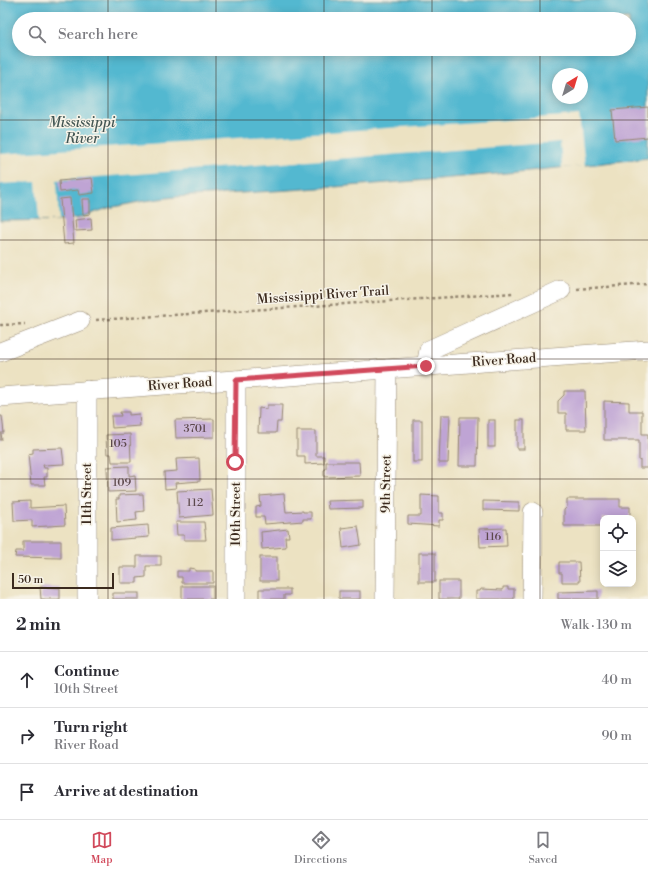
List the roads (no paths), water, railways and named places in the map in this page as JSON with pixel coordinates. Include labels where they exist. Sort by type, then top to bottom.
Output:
[{"type":"street","points":[[426,366],[429,350],[561,290]]},
{"type":"street","points":[[0,352],[80,321]]},
{"type":"street","name":"River Road","points":[[0,397],[648,350]]},
{"type":"street","name":"9th Street","points":[[385,599],[387,368]]},
{"type":"street","name":"10th Street","points":[[236,380],[236,599]]},
{"type":"street","name":"11th Street","points":[[87,390],[87,599]]},
{"type":"street","points":[[532,512],[532,599]]},
{"type":"water","name":"Mississippi River","points":[[0,0],[648,0],[648,158],[530,171],[411,181],[174,197],[108,208],[79,218],[59,220],[0,221]]}]
